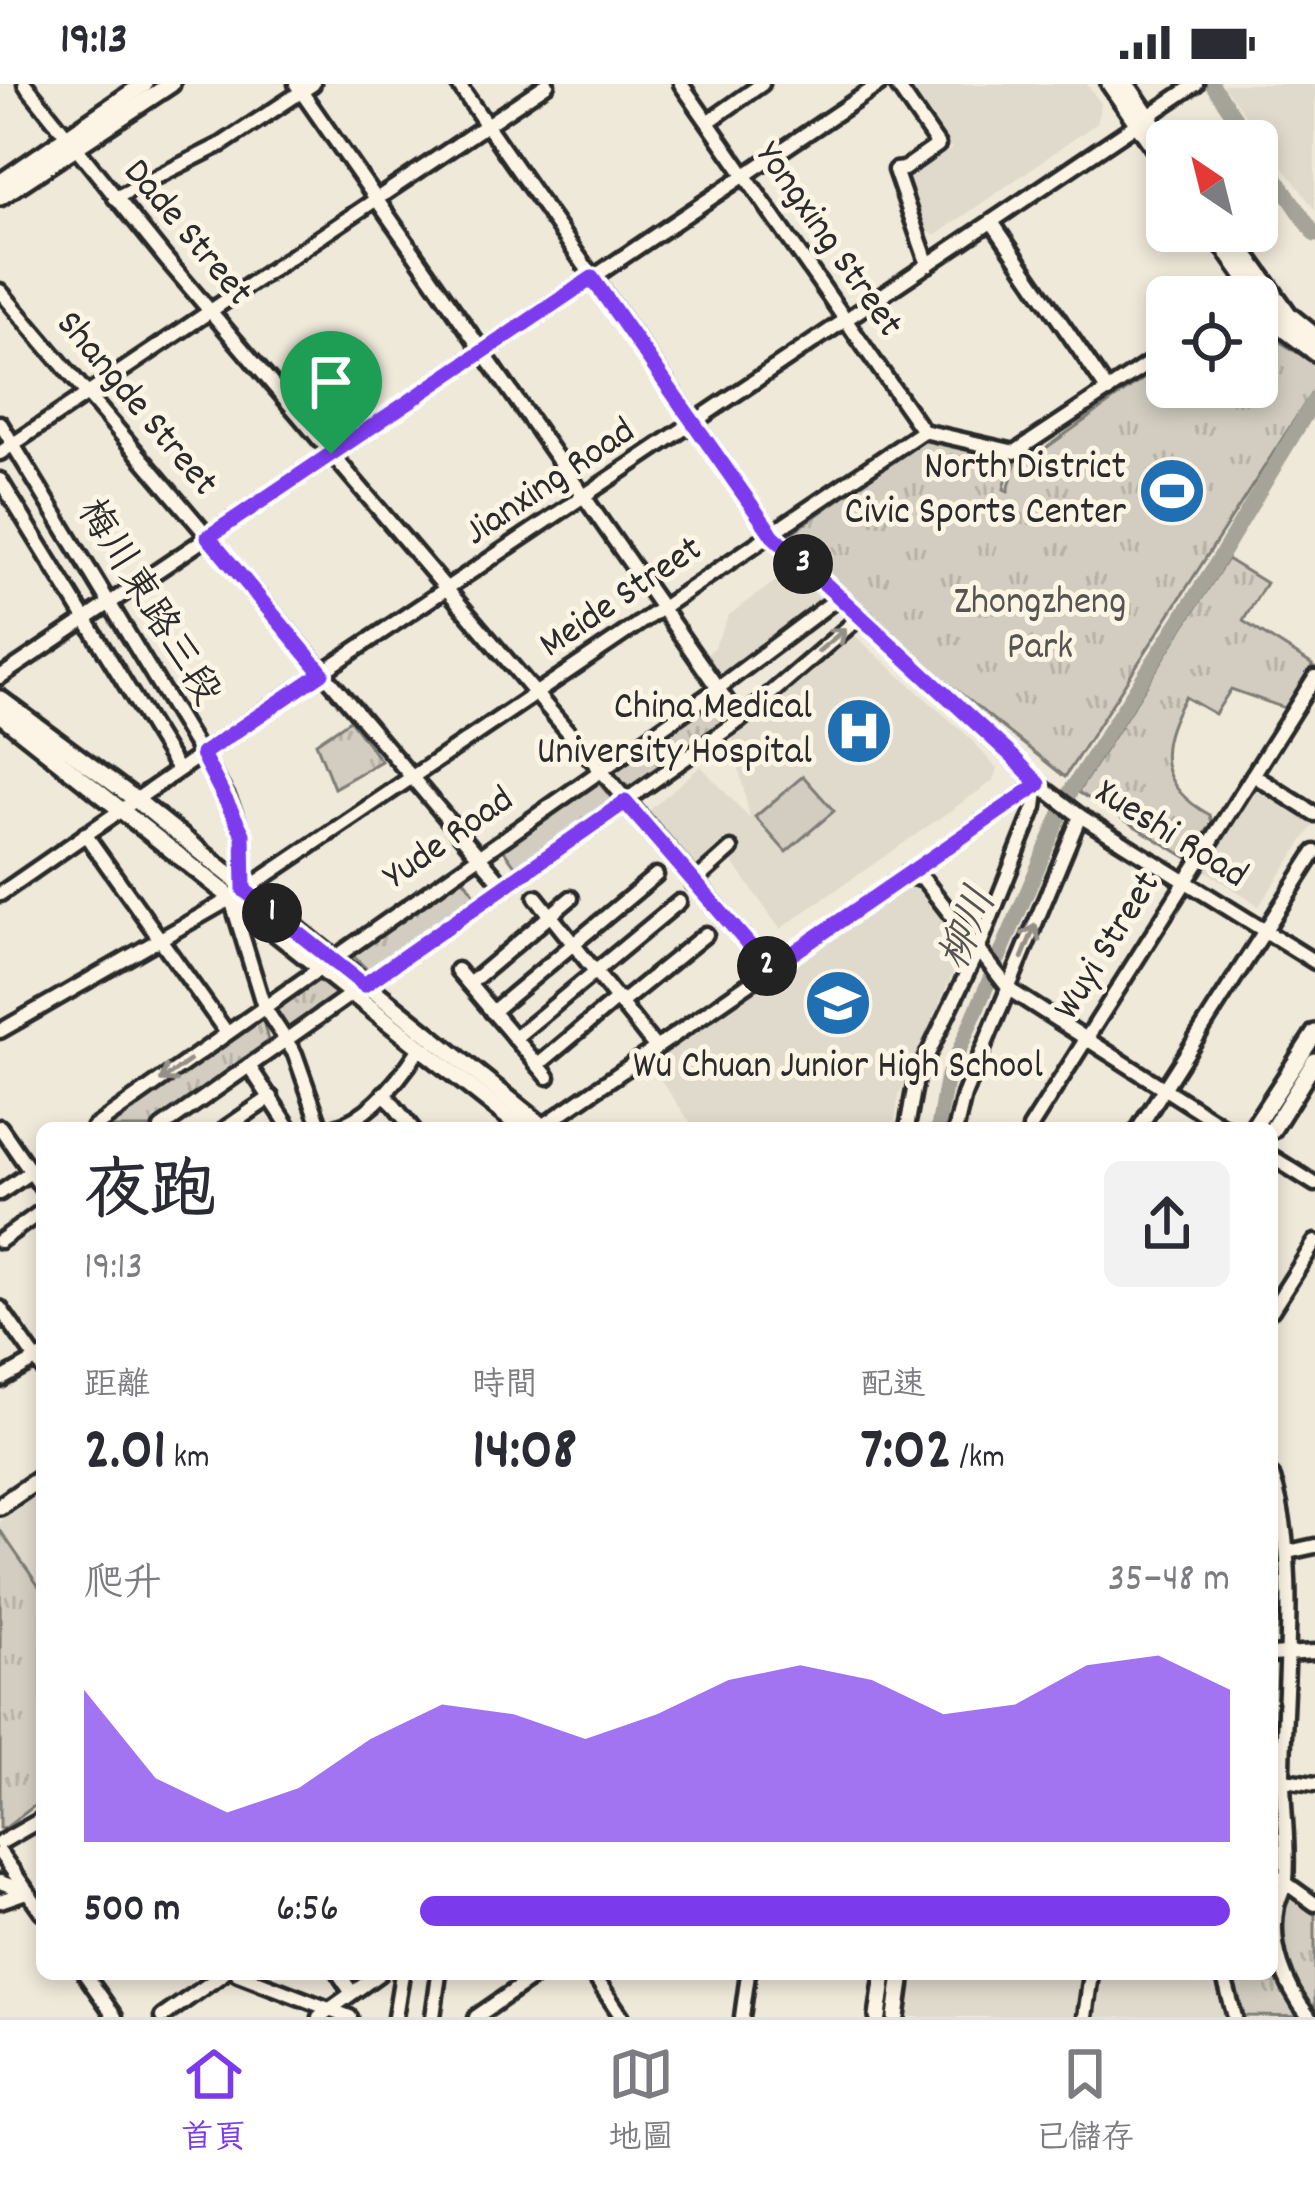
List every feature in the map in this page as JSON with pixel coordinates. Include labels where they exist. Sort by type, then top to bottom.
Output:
[{"type":"main road","points":[[0,196],[144,84]]},
{"type":"main road","points":[[0,183],[172,84]]},
{"type":"main road","points":[[1110,84],[1146,123]]},
{"type":"main road","points":[[1126,84],[1146,126]]},
{"type":"main road","points":[[1278,324],[1314,343]]},
{"type":"main road","points":[[0,699],[135,800],[238,894]]},
{"type":"main road","points":[[0,714],[119,810],[238,894],[536,1122]]},
{"type":"main road","points":[[358,989],[420,1048],[514,1122]]},
{"type":"main road","points":[[1257,1122],[1315,1033]]},
{"type":"main road","points":[[1277,1122],[1315,1061]]},
{"type":"main road","points":[[4,1497],[36,1480]]},
{"type":"main road","points":[[878,2017],[883,1980]]},
{"type":"main road","points":[[896,2017],[901,1980]]},
{"type":"street","name":"Xueshi Road","points":[[458,84],[773,536],[1039,784],[1076,813],[1315,962]]},
{"type":"street","points":[[0,453],[547,84]]},
{"type":"street","name":"Yongxing Street","points":[[681,84],[923,431]]},
{"type":"street","points":[[708,122],[762,84]]},
{"type":"street","points":[[0,677],[880,84]]},
{"type":"street","points":[[896,84],[938,145],[896,170],[928,265]]},
{"type":"street","name":"Jianxing Road","points":[[0,894],[1196,84]]},
{"type":"street","name":"Dade Street","points":[[29,86],[115,198],[770,969]]},
{"type":"street","points":[[115,198],[222,144],[303,86],[376,199],[740,720]]},
{"type":"street","points":[[992,222],[1108,391]]},
{"type":"street","name":"Shangde Street","points":[[0,291],[504,886]]},
{"type":"street","points":[[923,431],[1016,452],[1146,365]]},
{"type":"street","name":"梅川東路三段","points":[[0,423],[202,754],[243,834],[238,894],[264,1007],[295,1054],[319,1122]]},
{"type":"street","name":"Meide Street","points":[[0,1030],[238,894],[923,431]]},
{"type":"street","points":[[0,480],[178,770]]},
{"type":"street","name":"Yude Road","points":[[102,1122],[717,689],[839,597]]},
{"type":"street","name":"Yude Road","points":[[170,1122],[740,720],[861,616]]},
{"type":"street","name":"Wuyi Street","points":[[1034,1122],[1315,677]]},
{"type":"street","points":[[1253,775],[1315,814]]},
{"type":"street","points":[[550,1122],[1039,784]]},
{"type":"street","points":[[908,1122],[916,1079],[980,955],[1035,807],[1039,784]]},
{"type":"street","points":[[957,1122],[1005,985],[1076,813]]},
{"type":"street","points":[[85,834],[227,1034]]},
{"type":"street","points":[[693,883],[731,849]]},
{"type":"street","points":[[1143,1122],[1315,852]]},
{"type":"street","points":[[904,874],[924,880],[1005,985],[1217,1122]]},
{"type":"street","points":[[492,1012],[656,875]]},
{"type":"street","points":[[536,897],[656,1048]]},
{"type":"street","points":[[469,984],[571,898]]},
{"type":"street","points":[[515,1038],[679,902]]},
{"type":"street","points":[[457,970],[543,1071],[620,1000],[706,934]]},
{"type":"street","points":[[352,1122],[384,1093],[420,1048]]},
{"type":"street","points":[[249,1066],[286,1122]]},
{"type":"street","points":[[384,1093],[407,1122]]},
{"type":"street","points":[[235,1122],[271,1097]]},
{"type":"street","points":[[0,1127],[36,1168],[0,1193]]},
{"type":"street","points":[[1278,1161],[1315,1184]]},
{"type":"street","points":[[0,1241],[36,1215]]},
{"type":"street","points":[[1278,1303],[1307,1267],[1315,1243]]},
{"type":"street","points":[[0,1308],[36,1356]]},
{"type":"street","points":[[0,1380],[36,1363]]},
{"type":"street","points":[[1278,1494],[1288,1552],[1278,1646]]},
{"type":"street","points":[[1288,1552],[1315,1546]]},
{"type":"street","points":[[1278,1655],[1315,1652]]},
{"type":"street","points":[[1278,1676],[1286,1883],[1278,1904]]},
{"type":"street","points":[[1283,1780],[1315,1784]]},
{"type":"street","points":[[0,1844],[36,1823]]},
{"type":"street","points":[[0,1853],[36,1904]]},
{"type":"street","points":[[1278,1877],[1315,1904]]},
{"type":"street","points":[[0,1882],[36,1897]]},
{"type":"street","points":[[0,1901],[27,1892]]},
{"type":"street","points":[[1278,1922],[1281,1968],[1295,2000],[1310,2017]]},
{"type":"street","points":[[89,1980],[115,2017]]},
{"type":"street","points":[[162,2017],[214,1980]]},
{"type":"street","points":[[251,1980],[324,2013],[350,2017]]},
{"type":"street","points":[[343,1980],[352,1993]]},
{"type":"street","points":[[324,2013],[370,1980]]},
{"type":"street","points":[[395,2017],[401,1980]]},
{"type":"street","points":[[433,2017],[438,1980]]},
{"type":"street","points":[[476,2017],[529,1980]]},
{"type":"street","points":[[596,1980],[622,2017]]},
{"type":"street","points":[[742,2017],[747,1980]]},
{"type":"street","points":[[1084,2017],[1090,1980]]},
{"type":"street","points":[[1225,1980],[1235,2017]]},
{"type":"shaded area","points":[[908,84],[1087,84],[1101,104],[1097,123],[936,235],[922,229],[905,179],[952,149]]},
{"type":"shaded area","points":[[1222,84],[1315,84],[1315,210],[1278,160],[1278,120],[1249,120]]},
{"type":"shaded area","name":"China Medical University Hospital","points":[[791,570],[820,599],[718,678],[702,659],[714,648],[729,615]]},
{"type":"shaded area","points":[[854,635],[970,738],[997,769],[993,781],[780,929],[722,847],[697,867],[646,813],[701,766],[750,819],[732,736]]},
{"type":"shaded area","points":[[1252,788],[1315,823],[1259,906],[1203,869]]},
{"type":"shaded area","name":"Wu Chuan Junior High School","points":[[915,880],[966,943],[899,1095],[895,1122],[690,1122],[649,1063]]},
{"type":"shaded area","points":[[36,1495],[36,1582],[0,1530],[0,1521]]},
{"type":"shaded area","points":[[910,1980],[1216,1980],[1229,2017],[904,2017]]},
{"type":"green space","name":"Zhongzheng Park","points":[[1278,340],[1315,364],[1315,388],[1065,777],[891,638],[786,537],[925,438],[1011,460],[1004,489],[1008,491],[1016,460],[1033,457],[1146,377],[1146,408],[1278,408]]},
{"type":"green space","points":[[1227,559],[1266,583],[1243,621],[1313,665],[1290,710],[1231,689],[1215,714],[1185,697],[1169,732],[1166,763],[1179,791],[1210,815],[1214,830],[1194,862],[1078,792]]},
{"type":"green space","points":[[714,700],[730,720],[626,793],[609,772]]},
{"type":"green space","points":[[350,720],[381,761],[334,788],[316,743]]},
{"type":"green space","points":[[803,776],[834,811],[786,852],[755,817]]},
{"type":"green space","points":[[598,782],[615,802],[518,870],[503,849]]},
{"type":"green space","points":[[462,877],[477,897],[371,973],[352,955]]},
{"type":"green space","points":[[319,976],[342,994],[287,1032],[272,1010]]},
{"type":"green space","points":[[262,1016],[269,1045],[161,1122],[109,1122]]},
{"type":"green space","points":[[0,1530],[36,1582],[36,1805],[0,1828]]},
{"type":"green space","points":[[1278,1887],[1315,1915],[1315,2017],[1243,2016],[1232,1980],[1278,1980]]},
{"type":"waterway","name":"柳川","points":[[1212,84],[1237,120]]},
{"type":"waterway","name":"柳川","points":[[1278,181],[1315,235]]},
{"type":"waterway","name":"柳川","points":[[939,1122],[946,1081],[1071,790],[1315,399]]},
{"type":"place","name":"North District Civic Sports Center","points":[[1172,491]]},
{"type":"place","name":"China Medical University Hospital","points":[[859,731]]},
{"type":"place","name":"Wu Chuan Junior High School","points":[[838,1003]]},
{"type":"route","points":[[592,278],[773,536],[1039,784],[770,969],[625,802],[364,985],[244,890],[243,834],[202,754],[322,673],[208,537],[331,454],[592,278]]}]
